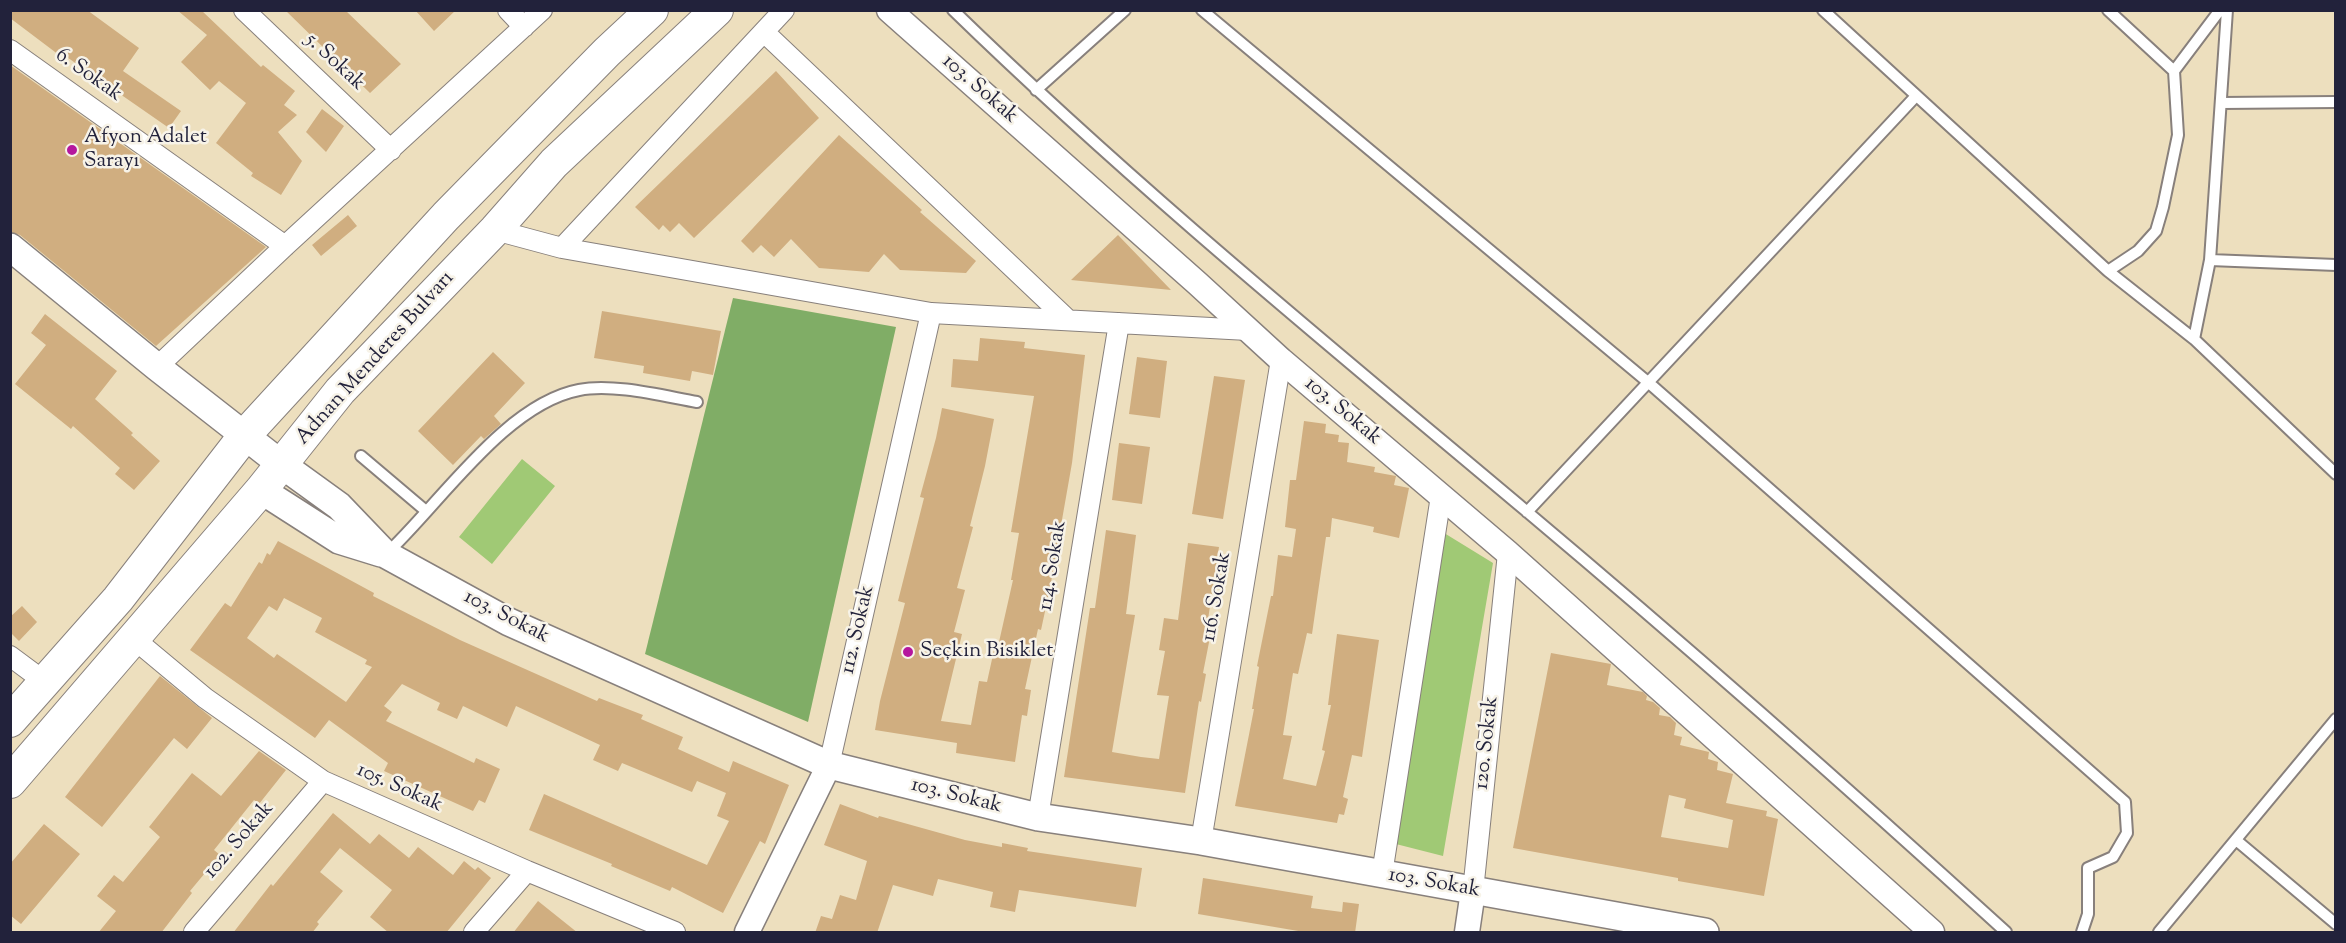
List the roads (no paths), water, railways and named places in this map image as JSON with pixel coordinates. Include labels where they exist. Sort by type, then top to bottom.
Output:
[{"type":"main road","name":"Adnan Menderes Bulvarı","points":[[10,721],[118,598],[245,435],[446,216],[599,60],[652,10]]},
{"type":"main road","name":"Adnan Menderes Bulvarı","points":[[10,782],[261,490],[340,391],[495,230],[554,163],[717,10]]},
{"type":"main road","name":"103. Sokak","points":[[10,247],[157,367],[281,464],[339,506],[385,555],[509,622],[829,765],[1038,817],[1201,841],[1705,933]]},
{"type":"main road","points":[[261,490],[339,540],[385,555]]},
{"type":"street","name":"5. Sokak","points":[[244,10],[391,150]]},
{"type":"street","points":[[508,10],[524,27]]},
{"type":"street","points":[[157,367],[542,10]]},
{"type":"street","points":[[562,248],[784,10]]},
{"type":"street","name":"103. Sokak","points":[[889,10],[1281,360],[1508,553],[1932,933]]},
{"type":"street","points":[[764,32],[1068,320]]},
{"type":"street","name":"6. Sokak","points":[[10,50],[285,246]]},
{"type":"street","points":[[495,230],[562,248],[931,313],[1248,330]]},
{"type":"street","name":"112. Sokak","points":[[747,933],[829,765],[931,313]]},
{"type":"street","name":"114. Sokak","points":[[1038,817],[1119,323]]},
{"type":"street","name":"116. Sokak","points":[[1201,841],[1281,360]]},
{"type":"street","points":[[1382,874],[1441,496]]},
{"type":"street","name":"120. Sokak","points":[[1467,933],[1508,553]]},
{"type":"street","name":"105. Sokak","points":[[133,638],[205,698],[323,781],[675,933]]},
{"type":"street","points":[[10,656],[45,682]]},
{"type":"street","name":"102. Sokak","points":[[194,933],[323,781]]},
{"type":"street","points":[[474,933],[527,871]]},
{"type":"lane","points":[[953,10],[1036,90],[1215,250],[1717,673],[2006,933]]},
{"type":"lane","points":[[1036,90],[1125,10]]},
{"type":"lane","points":[[1202,10],[1649,382],[2125,802],[2127,833],[2113,857],[2088,868],[2088,914],[2082,933]]},
{"type":"lane","points":[[1823,10],[2108,272],[2194,339],[2336,474]]},
{"type":"lane","points":[[2108,10],[2174,71]]},
{"type":"lane","points":[[2108,272],[2138,251],[2156,231],[2178,135],[2174,71],[2220,10]]},
{"type":"lane","points":[[2194,339],[2210,260],[2227,10]]},
{"type":"lane","points":[[1527,512],[1916,96]]},
{"type":"lane","points":[[2221,103],[2336,102]]},
{"type":"lane","points":[[2210,260],[2336,265]]},
{"type":"lane","points":[[385,555],[409,532],[460,474],[524,415],[550,399],[580,390],[621,390],[698,402]]},
{"type":"lane","points":[[361,456],[426,510]]},
{"type":"lane","points":[[2165,930],[2336,719]]},
{"type":"lane","points":[[2236,840],[2336,924]]},
{"type":"place","name":"Afyon Adalet Sarayı","points":[[72,150]]},
{"type":"place","name":"Seçkin Bisiklet","points":[[908,652]]}]
